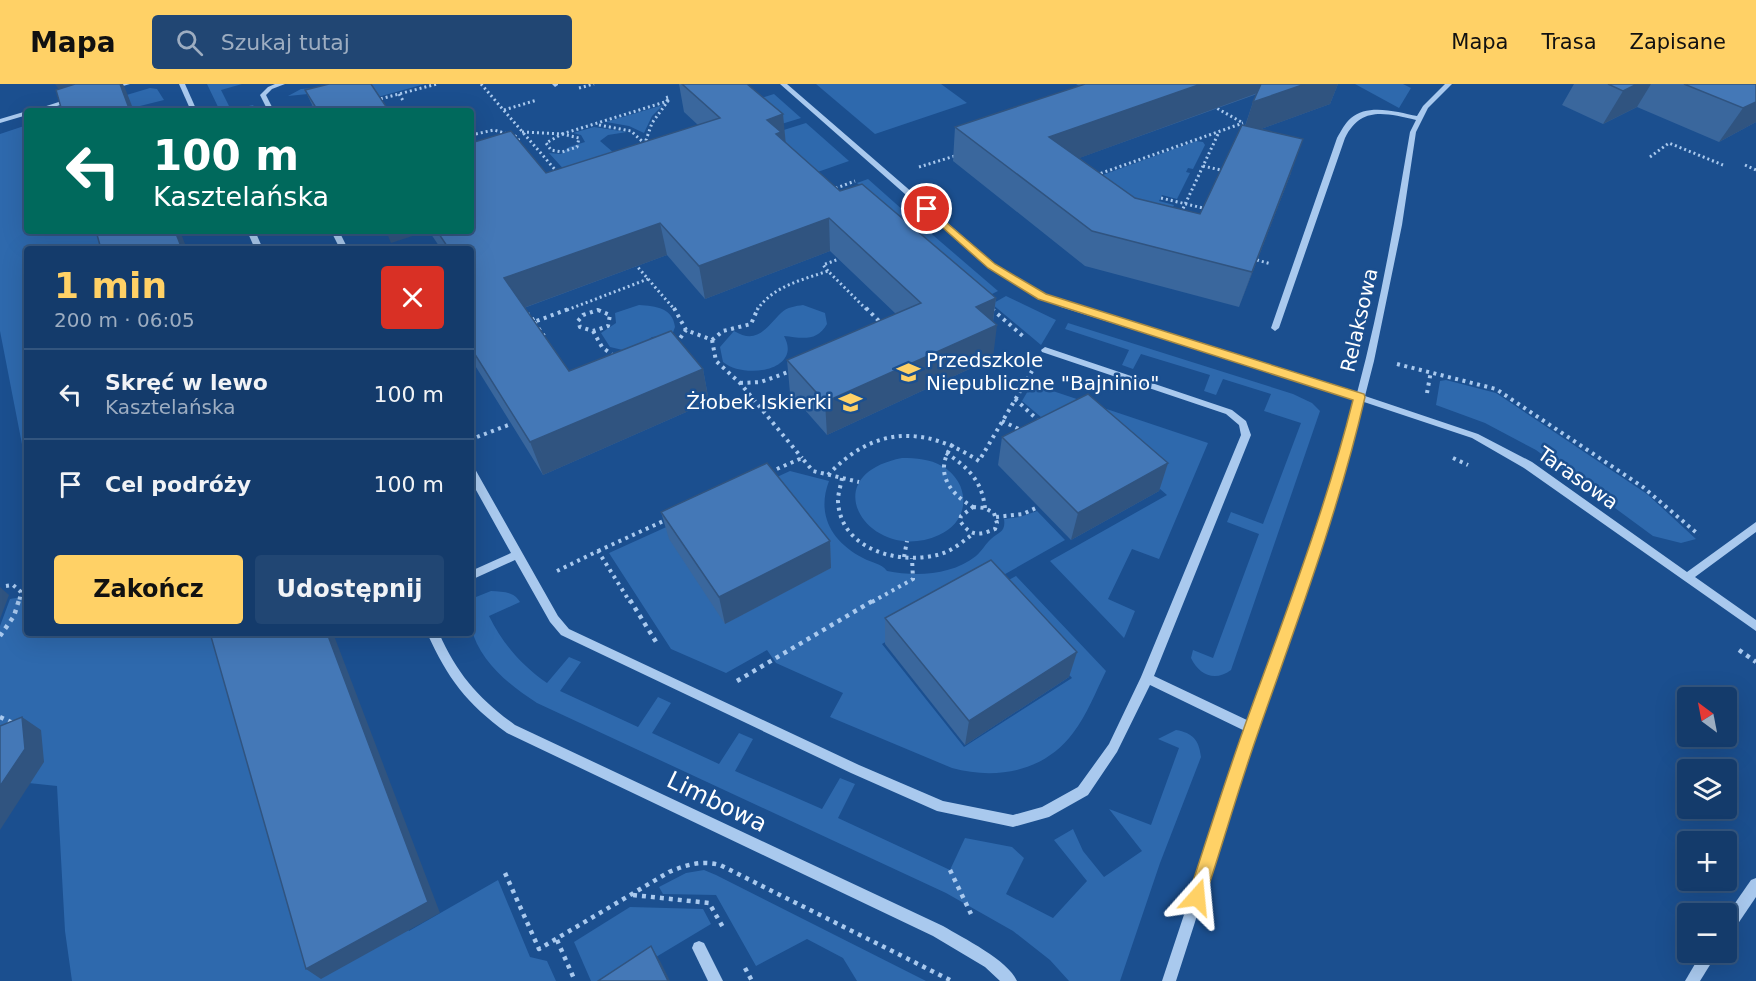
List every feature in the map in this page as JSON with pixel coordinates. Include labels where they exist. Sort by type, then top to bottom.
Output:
[{"type":"street","points":[[98,92],[127,84]]},
{"type":"street","points":[[182,84],[193,108]]},
{"type":"street","points":[[270,108],[263,95],[270,88],[282,84]]},
{"type":"street","name":"Tarasowa","points":[[783,84],[992,266],[1028,289],[1064,305],[1459,429],[1492,444],[1562,488],[1756,626]]},
{"type":"street","points":[[1275,328],[1341,138],[1348,126],[1356,117],[1380,113],[1418,118],[1449,84]]},
{"type":"street","points":[[44,108],[82,97]]},
{"type":"street","points":[[0,121],[24,114]]},
{"type":"street","name":"Relaksowa","points":[[1169,981],[1252,728],[1288,630],[1350,437],[1370,361],[1418,118]]},
{"type":"street","points":[[474,477],[554,619],[565,632],[581,642],[942,807],[1013,821],[1044,813],[1083,791],[1113,748],[1147,678],[1246,435],[1242,423],[1229,412],[1045,350]]},
{"type":"street","points":[[1688,577],[1756,526]]},
{"type":"street","points":[[474,575],[518,554]]},
{"type":"street","name":"Limbowa","points":[[434,636],[446,664],[468,695],[511,729],[749,844],[939,931],[990,962],[1010,981]]},
{"type":"street","points":[[1147,678],[1252,728]]},
{"type":"street","points":[[1737,913],[1756,885]]},
{"type":"street","points":[[699,948],[716,981]]},
{"type":"street","points":[[1692,981],[1704,963]]},
{"type":"path","points":[[368,103],[437,84]]},
{"type":"path","points":[[481,84],[561,176]]},
{"type":"path","points":[[399,94],[404,102]]},
{"type":"path","points":[[522,132],[557,136],[577,136],[580,144],[568,151],[551,150],[546,143],[557,136],[668,99],[652,123],[645,143],[646,148]]},
{"type":"path","points":[[1209,104],[1251,128]]},
{"type":"path","points":[[1096,176],[1242,123]]},
{"type":"path","points":[[591,125],[616,126],[632,132],[645,143]]},
{"type":"path","points":[[474,134],[494,130],[512,134],[521,142],[515,153]]},
{"type":"path","points":[[624,136],[632,132]]},
{"type":"path","points":[[1177,220],[1219,132]]},
{"type":"path","points":[[1650,157],[1669,143],[1723,165]]},
{"type":"path","points":[[527,153],[538,150]]},
{"type":"path","points":[[919,168],[964,153]]},
{"type":"path","points":[[1744,165],[1756,170]]},
{"type":"path","points":[[1203,166],[1226,171]]},
{"type":"path","points":[[829,190],[861,179]]},
{"type":"path","points":[[851,182],[859,190]]},
{"type":"path","points":[[1161,198],[1209,209]]},
{"type":"path","points":[[643,259],[634,262],[680,315],[686,330],[712,340]]},
{"type":"path","points":[[839,259],[823,265],[887,330]]},
{"type":"path","points":[[712,340],[723,332],[751,324],[754,312],[763,297],[828,271]]},
{"type":"path","points":[[534,322],[648,279]]},
{"type":"path","points":[[985,302],[1026,339]]},
{"type":"path","points":[[593,331],[604,328],[611,322],[608,312],[592,311],[580,318],[580,327],[593,331],[602,347],[617,357]]},
{"type":"path","points":[[520,318],[530,314],[547,340]]},
{"type":"path","points":[[666,349],[680,341],[686,330]]},
{"type":"path","points":[[712,340],[716,361],[740,382],[813,471],[859,482]]},
{"type":"path","points":[[1392,367],[1400,363],[1496,389],[1643,487],[1699,535]]},
{"type":"path","points":[[740,382],[761,382],[796,369]]},
{"type":"path","points":[[1426,400],[1431,371]]},
{"type":"path","points":[[828,475],[852,450],[888,437],[928,437],[953,444],[979,461],[1028,378]]},
{"type":"path","points":[[1015,399],[1046,427]]},
{"type":"path","points":[[1002,421],[1027,433]]},
{"type":"path","points":[[477,437],[512,424]]},
{"type":"path","points":[[953,444],[946,453],[942,466],[945,483],[957,497],[973,507]]},
{"type":"path","points":[[946,453],[963,463],[977,477],[984,495],[985,508]]},
{"type":"path","points":[[762,476],[802,458]]},
{"type":"path","points":[[842,478],[836,495],[838,514],[848,531],[864,546],[887,555],[912,558],[937,555],[959,545],[973,534]]},
{"type":"path","points":[[996,517],[995,529],[981,535],[967,531],[960,521],[965,510],[973,507],[985,508],[996,517],[1023,514],[1038,507]]},
{"type":"path","points":[[556,571],[679,514]]},
{"type":"path","points":[[904,557],[907,541]]},
{"type":"path","points":[[598,551],[661,651]]},
{"type":"path","points":[[730,686],[810,636],[913,579],[912,558]]},
{"type":"path","points":[[0,636],[14,614],[21,592],[13,585],[6,586]]},
{"type":"path","points":[[0,717],[10,720],[20,729]]},
{"type":"path","points":[[505,873],[539,949],[669,872],[687,863],[707,861],[720,865],[952,981]]},
{"type":"path","points":[[950,870],[973,918]]},
{"type":"path","points":[[557,940],[575,981]]},
{"type":"shaded area","points":[[207,84],[242,84],[221,90],[230,108],[219,108]]},
{"type":"shaded area","points":[[364,84],[425,84],[338,108],[306,108],[314,105],[308,94],[288,96],[301,89]]},
{"type":"shaded area","points":[[816,84],[941,84],[967,103],[875,134]]},
{"type":"shaded area","points":[[1355,84],[1403,84],[1411,88],[1399,108]]},
{"type":"shaded area","points":[[150,88],[157,89],[164,100],[132,108],[83,108]]},
{"type":"shaded area","points":[[774,94],[801,118],[775,126],[748,102]]},
{"type":"shaded area","points":[[253,105],[255,108],[240,108]]},
{"type":"shaded area","points":[[663,105],[652,116],[644,133],[629,126],[606,122]]},
{"type":"shaded area","points":[[806,123],[849,161],[723,205],[771,134]]},
{"type":"shaded area","points":[[24,126],[24,234],[104,234],[107,246],[24,246],[24,455],[0,331],[0,134]]},
{"type":"shaded area","points":[[594,127],[627,132],[608,135],[600,141],[614,153],[568,174],[549,153],[561,154],[569,147],[585,142],[581,135],[573,133]]},
{"type":"shaded area","points":[[1196,141],[1203,142],[1205,145],[1193,169],[1188,168],[1186,172],[1190,173],[1177,199],[1162,195],[1159,201],[1174,205],[1162,230],[1086,181]]},
{"type":"shaded area","points":[[868,179],[913,219],[902,223],[857,183]]},
{"type":"shaded area","points":[[920,224],[998,291],[984,298],[907,228]]},
{"type":"shaded area","points":[[1006,296],[1056,320],[1041,345],[992,304]]},
{"type":"shaded area","points":[[639,305],[657,307],[667,312],[674,321],[675,327],[672,335],[652,337],[631,352],[610,347],[601,333],[616,323],[615,313]]},
{"type":"shaded area","points":[[803,305],[825,313],[827,324],[819,334],[808,338],[784,336],[788,348],[786,357],[779,364],[757,371],[744,370],[723,362],[720,347],[734,331],[742,335],[755,335],[766,329],[783,311]]},
{"type":"shaded area","points":[[1068,323],[1293,394],[1312,403],[1320,411],[1231,670],[1225,674],[1208,675],[1198,669],[1191,658],[1193,650],[1213,658],[1259,534],[1227,522],[1231,512],[1263,524],[1301,423],[1264,411],[1271,394],[1223,379],[1216,395],[1204,391],[1210,375],[1141,354],[1133,369],[1122,365],[1129,350],[1065,329]]},
{"type":"shaded area","points":[[1446,380],[1496,393],[1647,494],[1696,539],[1681,543],[1653,536],[1536,450],[1485,423],[1436,405],[1440,381]]},
{"type":"shaded area","points":[[1032,384],[1208,443],[1159,559],[1132,549],[1108,599],[1135,611],[1124,638],[1050,561],[1167,495],[1084,423],[1061,434],[1022,401]]},
{"type":"shaded area","points":[[902,458],[923,459],[942,466],[952,473],[962,492],[963,502],[962,511],[950,529],[939,535],[914,541],[892,539],[873,529],[860,515],[855,498],[859,482],[874,468]]},
{"type":"shaded area","points":[[790,471],[829,481],[824,505],[835,536],[863,558],[887,571],[898,573],[934,573],[956,567],[976,556],[1001,531],[1004,527],[1004,519],[1020,517],[1037,511],[1065,540],[882,644],[964,747],[1072,678],[992,589],[1016,576],[1106,671],[1083,719],[1061,746],[1048,757],[1018,770],[985,773],[952,768],[830,717],[843,693],[776,663],[767,650],[726,673],[671,649],[609,553]]},
{"type":"shaded area","points":[[491,591],[511,594],[517,598],[520,602],[489,616],[500,636],[514,653],[547,683],[569,657],[581,662],[560,691],[638,727],[658,697],[671,703],[652,733],[719,764],[739,733],[753,739],[735,771],[822,809],[840,778],[855,784],[838,818],[950,870],[965,838],[1012,847],[1024,858],[1006,894],[1053,918],[1087,881],[1054,840],[1073,829],[1083,851],[1104,877],[1142,851],[1109,809],[1151,825],[1179,748],[1158,739],[1176,730],[1191,735],[1199,746],[1201,757],[1160,863],[1120,981],[1069,981],[1050,960],[1013,931],[946,893],[537,703],[496,671],[481,651],[474,636],[474,598]]},
{"type":"shaded area","points":[[24,597],[24,636],[222,636],[409,931],[498,880],[530,957],[547,961],[556,981],[72,981],[65,931],[57,786],[0,780],[0,626],[10,599]]},
{"type":"shaded area","points":[[704,870],[926,981],[857,981],[843,958],[807,939],[756,966],[716,895],[663,894],[659,887],[686,873]]},
{"type":"shaded area","points":[[630,907],[703,909],[711,924],[616,981],[591,981],[574,942]]},
{"type":"building","points":[[75,84],[120,84],[129,108],[61,108],[56,90]]},
{"type":"building","points":[[329,84],[371,84],[387,108],[316,108],[305,90]]},
{"type":"building","points":[[682,84],[747,84],[783,114],[767,120],[781,132],[776,134],[840,191],[862,184],[996,298],[976,307],[997,325],[825,402],[787,360],[921,303],[829,218],[699,266],[660,223],[504,278],[569,371],[671,331],[703,369],[530,442],[474,353],[474,246],[447,246],[439,234],[474,234],[474,142],[511,131],[546,173],[720,118]]},
{"type":"building","points":[[1085,84],[1201,84],[1049,137],[1135,198],[1200,214],[1242,125],[1303,139],[1252,272],[1092,231],[955,127]]},
{"type":"building","points":[[1261,84],[1305,84],[1253,102]]},
{"type":"building","points":[[1608,84],[1637,84],[1623,91]]},
{"type":"building","points":[[1684,84],[1756,84],[1756,102],[1743,108]]},
{"type":"building","points":[[97,234],[176,234],[181,246],[100,246]]},
{"type":"building","points":[[1088,394],[1168,463],[1078,513],[1002,437]]},
{"type":"building","points":[[767,463],[830,541],[719,597],[661,512]]},
{"type":"building","points":[[991,560],[1077,652],[969,721],[885,618]]},
{"type":"building","points":[[211,636],[328,636],[428,902],[306,969]]},
{"type":"building","points":[[22,717],[25,749],[0,786],[0,726]]},
{"type":"building","points":[[651,946],[668,981],[598,981]]},
{"type":"place","name":"Przedszkole Niepubliczne \"Bajninio\"","points":[[908,372]]},
{"type":"place","name":"Żłobek Iskierki","points":[[850,402]]},
{"type":"route","points":[[927,209],[992,266],[1009,279],[1042,297],[1359,397],[1350,437],[1284,642],[1252,728],[1197,897]]}]
